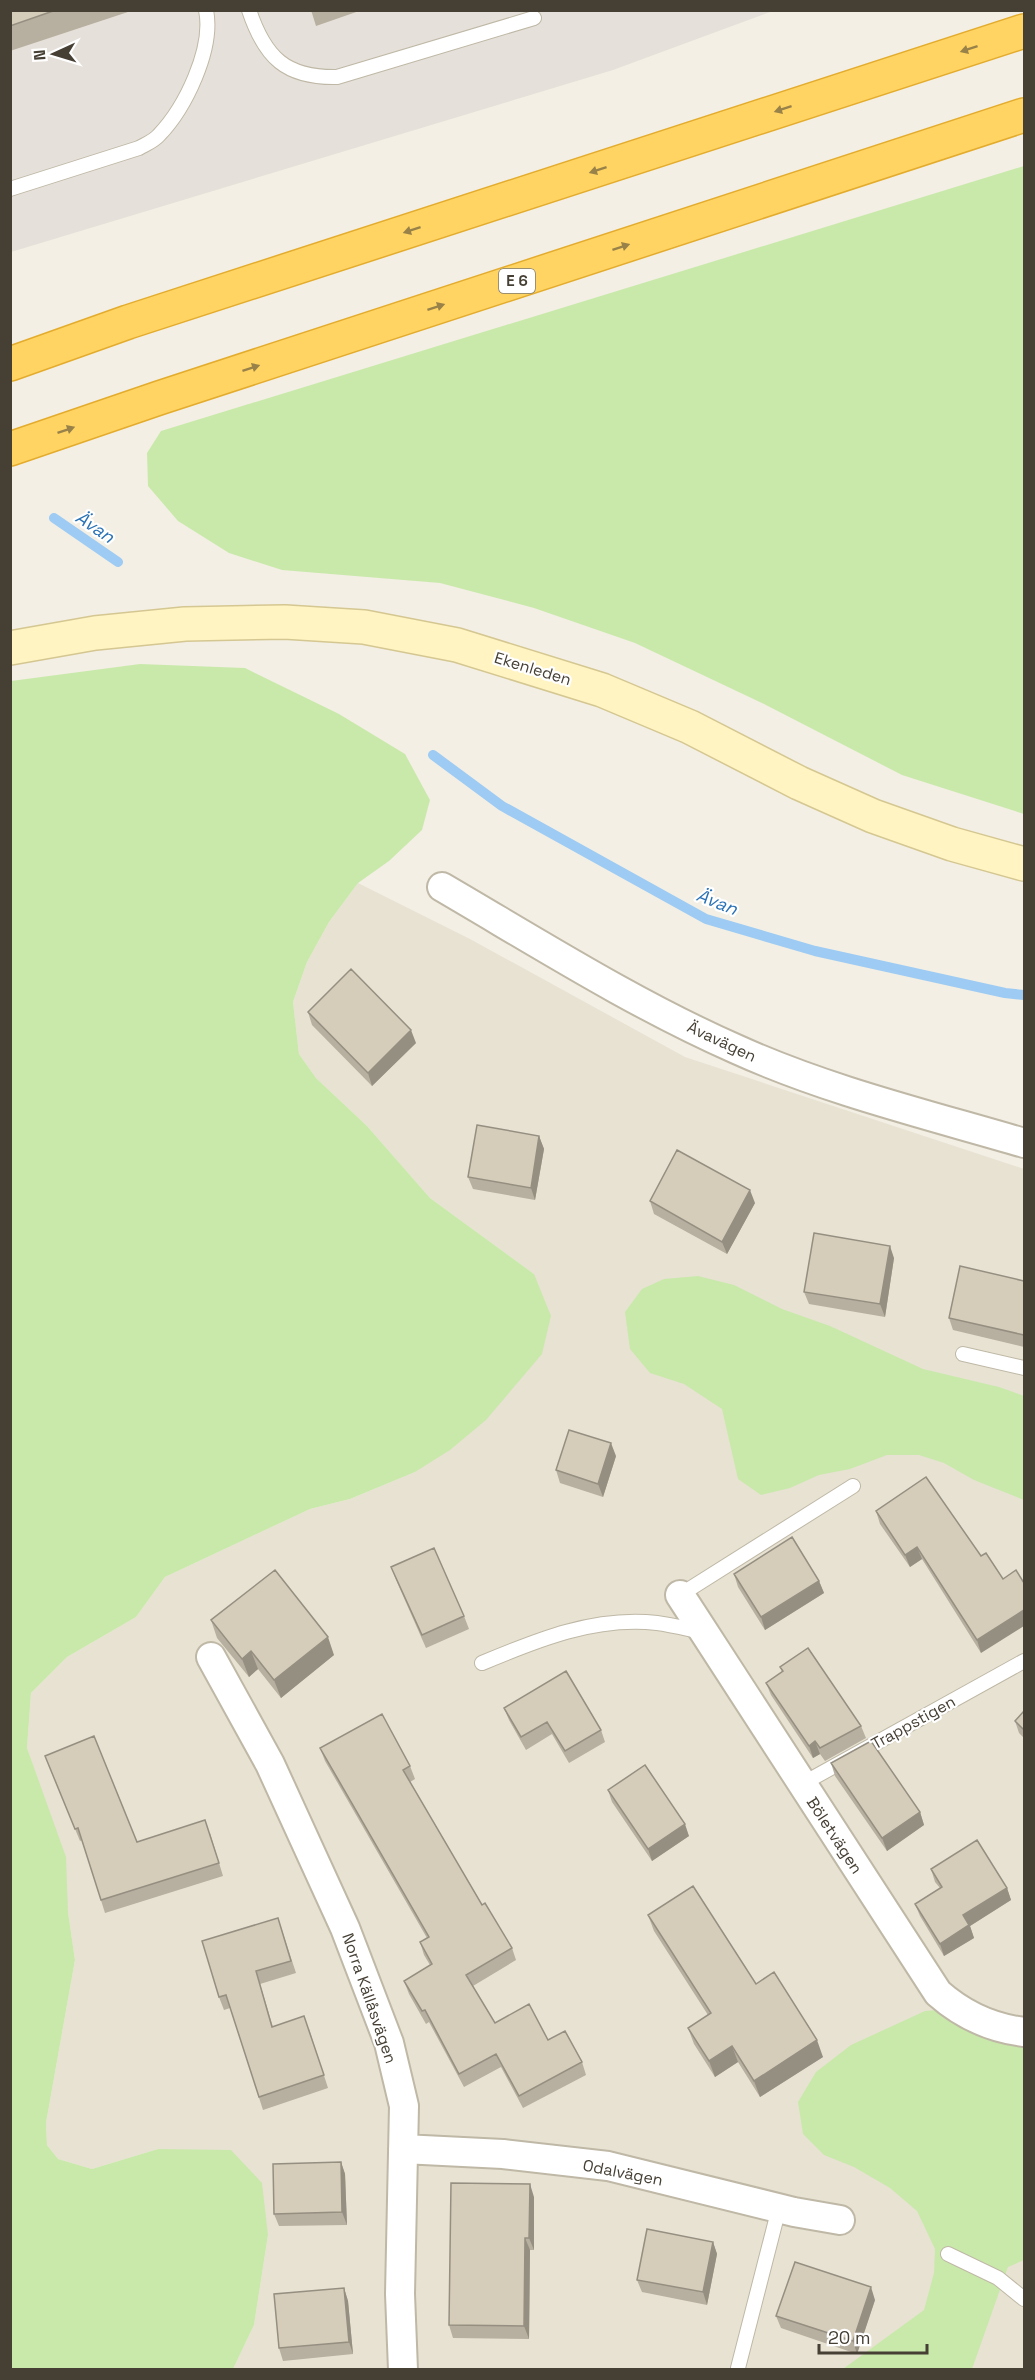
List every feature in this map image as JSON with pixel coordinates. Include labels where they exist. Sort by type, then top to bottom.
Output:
[{"type":"highway","points":[[10,364],[140,318],[1024,31]]},
{"type":"highway","name":"E 6","points":[[10,449],[159,398],[1024,115]]},
{"type":"street","name":"Ekenleden","points":[[10,648],[94,633],[173,625],[285,622],[364,627],[457,645],[602,690],[690,727],[799,783],[873,816],[952,844],[1024,864]]},
{"type":"street","name":"Ävavägen","points":[[442,887],[590,973],[736,1049],[828,1084],[1024,1143]]},
{"type":"street","name":"Böletvägen","points":[[680,1595],[938,1993],[955,2008],[983,2023],[1024,2032]]},
{"type":"street","name":"Norra Källåsvägen","points":[[211,1657],[270,1764],[345,1928],[388,2043],[404,2106],[400,2294],[402,2370]]},
{"type":"street","name":"Odalvägen","points":[[403,2149],[503,2154],[608,2166],[779,2208],[840,2220]]},
{"type":"lane","points":[[10,189],[139,148],[158,137],[176,114],[202,58],[208,20],[206,10]]},
{"type":"lane","points":[[249,10],[263,44],[279,63],[297,72],[315,77],[337,77],[534,18]]},
{"type":"lane","points":[[963,1354],[1024,1368]]},
{"type":"lane","points":[[680,1595],[853,1486]]},
{"type":"lane","points":[[482,1664],[567,1630],[627,1623],[656,1623],[704,1633]]},
{"type":"lane","name":"Trappstigen","points":[[802,1784],[1024,1661]]},
{"type":"lane","points":[[738,2368],[779,2208]]},
{"type":"lane","points":[[948,2254],[998,2278],[1024,2299]]},
{"type":"shaded area","points":[[11,11],[773,11],[613,70],[11,252]]},
{"type":"shaded area","points":[[358,883],[470,939],[685,1057],[1024,1169],[1024,2369],[233,2369],[254,2325],[268,2235],[158,2149],[92,2169],[58,2159],[47,2145],[46,2123],[75,1960],[68,1912],[38,1781],[27,1748],[31,1693],[67,1657],[136,1617],[165,1577],[310,1509],[350,1499],[415,1472],[534,1274],[430,1198],[367,1126],[316,1078],[299,1054],[293,1002],[307,962],[329,922]]},
{"type":"green space","points":[[1024,166],[1024,814],[902,775],[764,704],[635,643],[534,608],[440,583],[282,570],[229,553],[178,521],[148,486],[147,453],[161,431]]},
{"type":"green space","points":[[140,664],[245,668],[339,714],[405,754],[430,800],[422,830],[389,861],[358,883],[329,922],[307,962],[293,1002],[299,1054],[316,1078],[367,1126],[430,1198],[534,1274],[551,1316],[542,1354],[486,1420],[450,1450],[415,1472],[350,1499],[310,1509],[165,1577],[136,1617],[67,1657],[31,1693],[27,1748],[66,1857],[68,1912],[75,1960],[46,2123],[47,2145],[58,2159],[92,2169],[158,2149],[231,2150],[262,2183],[268,2235],[254,2325],[233,2369],[11,2369],[11,681]]},
{"type":"green space","points":[[698,1276],[734,1285],[782,1309],[830,1326],[923,1369],[999,1387],[1024,1396],[1024,1500],[974,1480],[944,1463],[919,1455],[887,1455],[850,1469],[819,1475],[790,1488],[761,1495],[738,1479],[722,1409],[684,1384],[650,1373],[630,1349],[625,1312],[642,1289],[664,1279]]},
{"type":"green space","points":[[964,2008],[1024,2022],[1024,2260],[1008,2267],[972,2369],[843,2369],[924,2310],[934,2273],[935,2249],[917,2211],[890,2188],[854,2167],[824,2155],[803,2134],[798,2102],[816,2072],[851,2045],[925,2011]]},
{"type":"building","points":[[10,10],[56,10],[10,26]]},
{"type":"building","points":[[351,969],[411,1030],[368,1073],[308,1012]]},
{"type":"building","points":[[477,1125],[539,1136],[531,1188],[468,1177]]},
{"type":"building","points":[[677,1150],[750,1190],[722,1242],[650,1201]]},
{"type":"building","points":[[814,1233],[890,1246],[880,1304],[804,1292]]},
{"type":"building","points":[[960,1266],[1024,1281],[1024,1335],[949,1318]]},
{"type":"building","points":[[569,1430],[611,1443],[598,1484],[556,1470]]},
{"type":"building","points":[[926,1477],[981,1556],[986,1553],[1003,1579],[1016,1570],[1024,1583],[1024,1610],[977,1640],[917,1547],[905,1555],[876,1511]]},
{"type":"building","points":[[792,1537],[819,1581],[761,1617],[734,1574]]},
{"type":"building","points":[[434,1548],[464,1616],[422,1635],[391,1567]]},
{"type":"building","points":[[275,1570],[328,1637],[274,1680],[251,1651],[242,1659],[211,1620]]},
{"type":"building","points":[[808,1648],[861,1726],[820,1748],[815,1741],[809,1746],[766,1683],[783,1671],[780,1667]]},
{"type":"building","points":[[566,1671],[601,1730],[565,1751],[547,1722],[521,1737],[504,1708]]},
{"type":"building","points":[[1024,1711],[1024,1730],[1015,1721]]},
{"type":"building","points":[[382,1714],[410,1766],[403,1770],[482,1905],[485,1903],[512,1948],[466,1975],[495,2023],[529,2004],[548,2040],[565,2031],[582,2062],[519,2096],[496,2054],[459,2074],[425,2010],[422,2011],[404,1981],[432,1964],[420,1942],[429,1937],[320,1748]]},
{"type":"building","points":[[94,1736],[137,1842],[205,1820],[219,1863],[101,1900],[78,1828],[75,1829],[45,1756]]},
{"type":"building","points":[[871,1741],[920,1812],[882,1838],[831,1763]]},
{"type":"building","points":[[645,1765],[685,1824],[648,1849],[608,1790]]},
{"type":"building","points":[[977,1840],[1007,1888],[963,1915],[969,1925],[940,1944],[915,1904],[942,1887],[931,1869]]},
{"type":"building","points":[[693,1886],[756,1984],[774,1972],[817,2040],[754,2081],[732,2046],[709,2061],[688,2028],[711,2013],[648,1915]]},
{"type":"building","points":[[278,1918],[291,1961],[256,1971],[272,2027],[304,2016],[324,2075],[259,2097],[226,1995],[219,1997],[202,1941]]},
{"type":"building","points":[[341,2162],[342,2212],[274,2214],[273,2164]]},
{"type":"building","points":[[451,2183],[530,2184],[529,2238],[525,2238],[524,2326],[449,2325]]},
{"type":"building","points":[[647,2229],[713,2242],[703,2292],[637,2280]]},
{"type":"building","points":[[795,2262],[871,2287],[853,2341],[776,2316]]},
{"type":"building","points":[[344,2288],[349,2342],[279,2348],[274,2294]]},
{"type":"waterway","name":"Ävan","points":[[54,518],[118,562]]},
{"type":"waterway","name":"Ävan","points":[[433,755],[502,806],[706,919],[815,951],[1005,993],[1024,995]]}]
